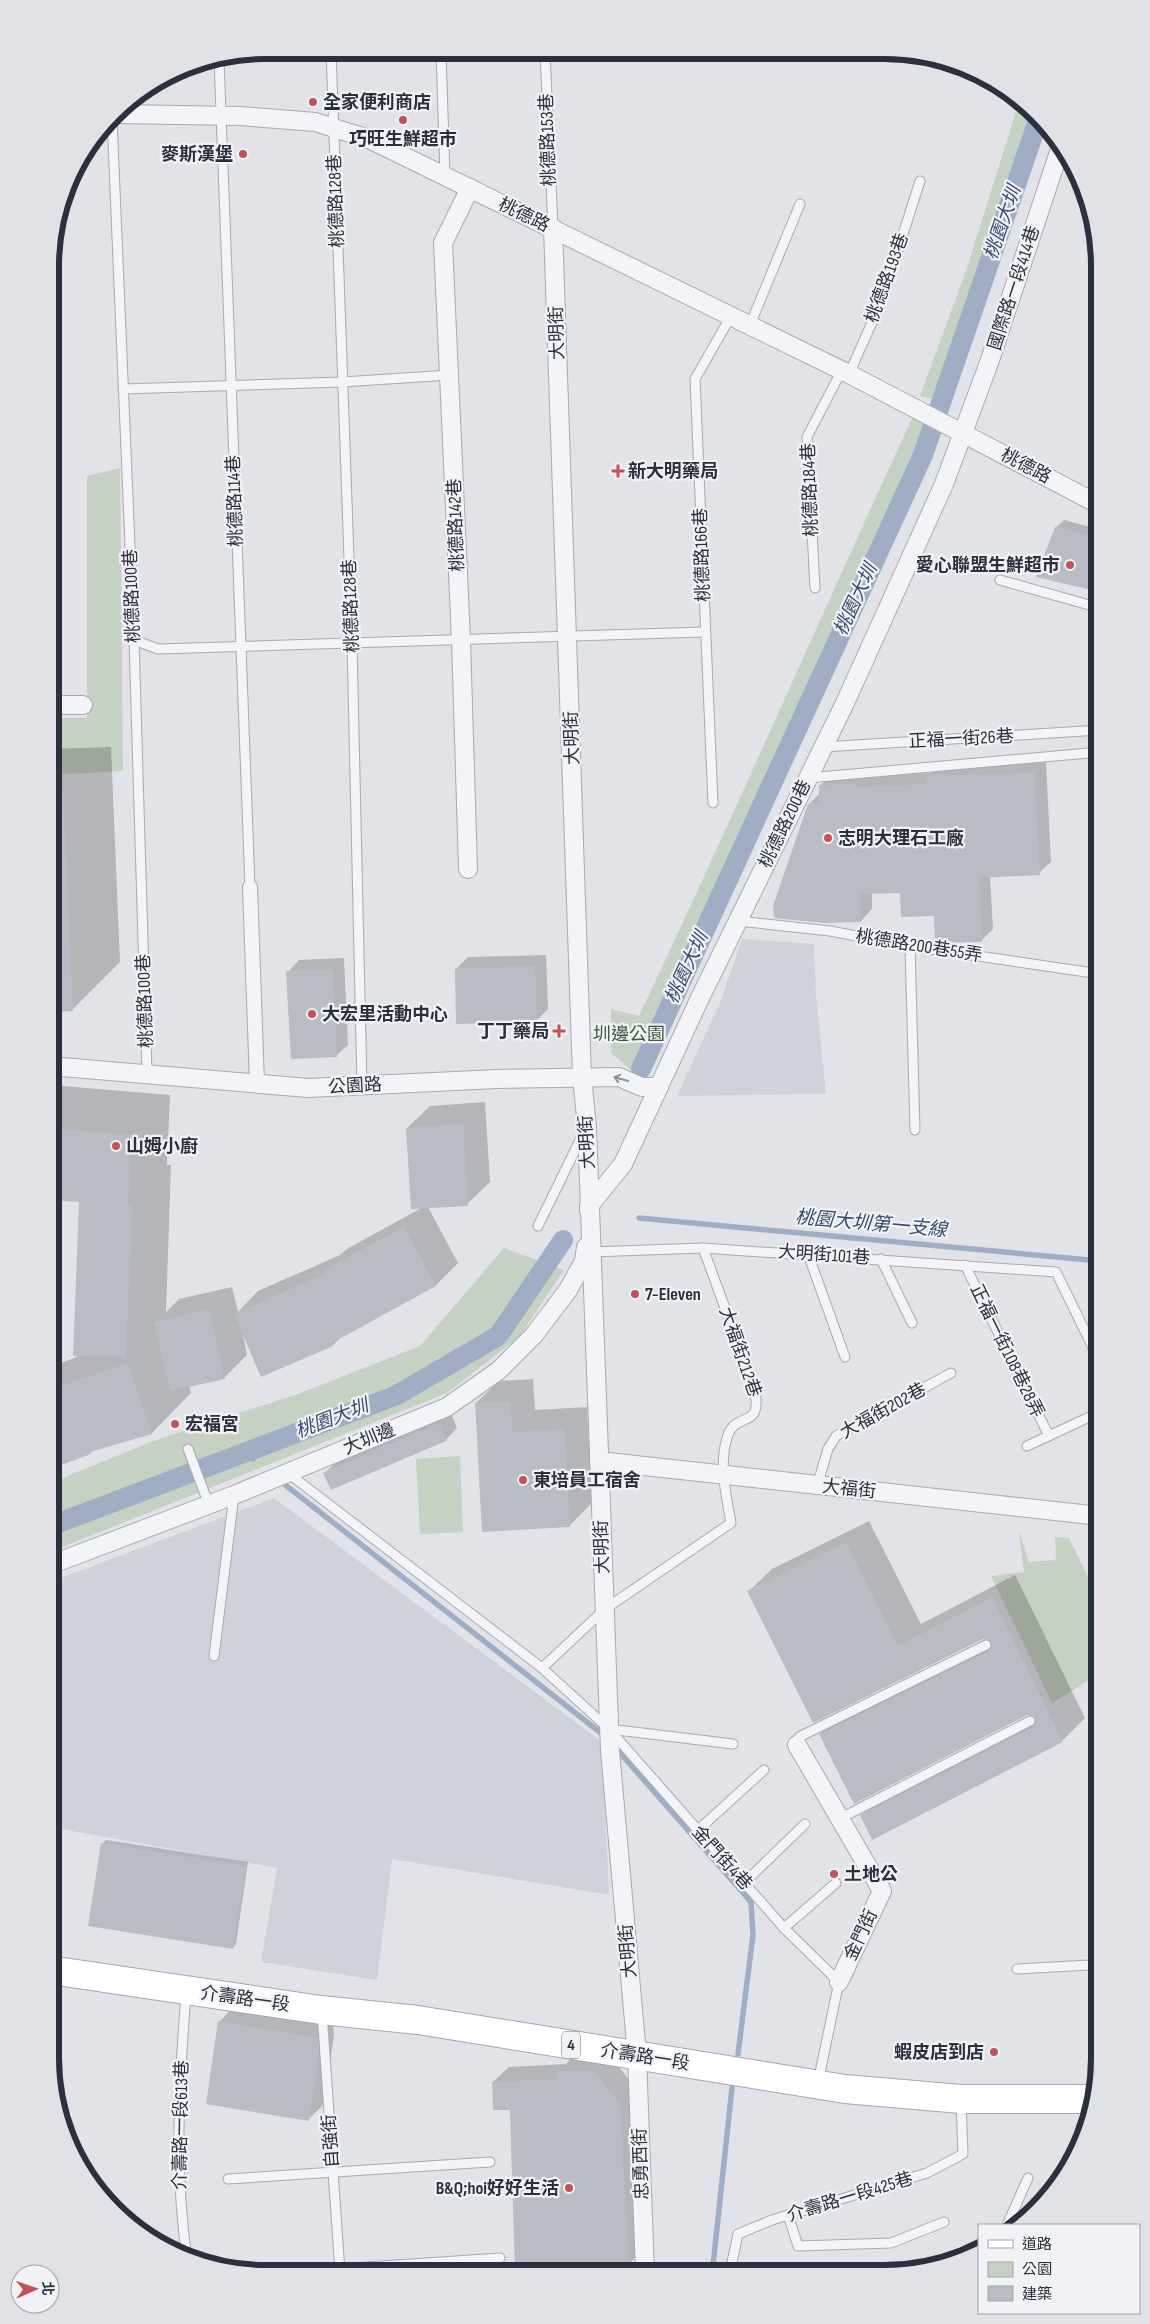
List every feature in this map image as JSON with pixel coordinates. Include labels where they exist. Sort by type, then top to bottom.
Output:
[{"type":"main road","name":"介壽路一段","points":[[59,1971],[322,2010],[418,2020],[817,2085],[918,2097],[1087,2099]]},
{"type":"street","name":"桃德路","points":[[124,114],[220,116],[315,122],[369,139],[845,372],[1091,500]]},
{"type":"street","name":"國際路一段414巷","points":[[957,430],[990,360],[1058,154]]},
{"type":"street","name":"桃德路142巷","points":[[468,869],[461,640],[443,243],[470,188]]},
{"type":"street","name":"大明街","points":[[553,228],[582,1077],[587,1127],[609,1731],[637,2056]]},
{"type":"street","name":"桃德路200巷","points":[[589,1206],[623,1164],[823,747],[944,484],[957,430]]},
{"type":"street","points":[[59,705],[82,705]]},
{"type":"street","points":[[250,887],[257,1083]]},
{"type":"street","name":"公園路","points":[[59,1067],[308,1088],[582,1077],[619,1077],[642,1087],[659,1087]]},
{"type":"street","name":"大圳邊","points":[[59,1561],[206,1498],[234,1495],[447,1407],[498,1371],[534,1335],[568,1290],[584,1261],[589,1206]]},
{"type":"street","name":"大福街","points":[[599,1461],[1091,1515]]},
{"type":"street","name":"金門街","points":[[797,1745],[882,1891],[839,1982]]},
{"type":"street","name":"忠勇西街","points":[[637,2056],[645,2265]]},
{"type":"lane","name":"桃德路128巷","points":[[331,59],[352,643],[362,1086]]},
{"type":"lane","points":[[441,59],[446,176]]},
{"type":"lane","name":"桃德路153巷","points":[[545,59],[553,228]]},
{"type":"lane","name":"桃德路114巷","points":[[219,64],[250,887]]},
{"type":"lane","name":"桃德路100巷","points":[[112,126],[134,640],[147,1074]]},
{"type":"lane","name":"桃德路193巷","points":[[845,372],[882,300],[920,181]]},
{"type":"lane","points":[[750,325],[800,204]]},
{"type":"lane","name":"桃德路166巷","points":[[713,803],[704,632],[695,379],[731,316]]},
{"type":"lane","name":"桃德路184巷","points":[[815,588],[807,437],[845,372]]},
{"type":"lane","points":[[123,389],[230,384],[342,382],[450,375]]},
{"type":"lane","points":[[1000,580],[1091,605]]},
{"type":"lane","points":[[134,640],[158,649],[704,632]]},
{"type":"lane","name":"正福一街26巷","points":[[823,747],[1091,731]]},
{"type":"lane","points":[[808,778],[1091,753]]},
{"type":"lane","name":"桃德路200巷55弄","points":[[738,921],[830,931],[910,946],[1091,973]]},
{"type":"lane","points":[[910,946],[915,1130]]},
{"type":"lane","points":[[538,1226],[587,1127]]},
{"type":"lane","name":"大明街101巷","points":[[591,1252],[703,1248],[1056,1272],[1091,1344]]},
{"type":"lane","name":"大福街212巷","points":[[605,1609],[731,1523],[723,1474],[728,1435],[732,1428],[754,1415],[758,1405],[754,1387],[703,1248]]},
{"type":"lane","points":[[808,1254],[845,1357]]},
{"type":"lane","points":[[881,1259],[912,1323]]},
{"type":"lane","name":"正福一街108巷28弄","points":[[965,1265],[1049,1436]]},
{"type":"lane","name":"大福街202巷","points":[[818,1486],[828,1449],[836,1436],[950,1373]]},
{"type":"lane","points":[[1027,1446],[1091,1416]]},
{"type":"lane","points":[[188,1449],[206,1498]]},
{"type":"lane","name":"金門街4巷","points":[[288,1473],[542,1668],[609,1731],[784,1928],[839,1982]]},
{"type":"lane","points":[[214,1656],[234,1495]]},
{"type":"lane","points":[[542,1668],[605,1609]]},
{"type":"lane","points":[[797,1745],[798,1737],[986,1645]]},
{"type":"lane","points":[[839,1819],[1030,1721]]},
{"type":"lane","points":[[609,1731],[733,1744]]},
{"type":"lane","points":[[697,1831],[764,1770]]},
{"type":"lane","points":[[744,1883],[805,1824]]},
{"type":"lane","points":[[784,1928],[836,1883]]},
{"type":"lane","points":[[1017,1969],[1091,1964]]},
{"type":"lane","name":"金門街","points":[[817,2085],[839,1982]]},
{"type":"lane","name":"介壽路一段613巷","points":[[186,1991],[178,2120],[178,2184],[186,2250]]},
{"type":"lane","name":"自強街","points":[[322,2010],[340,2265]]},
{"type":"lane","name":"介壽路一段425巷","points":[[728,2265],[738,2234],[788,2215],[927,2173],[962,2154],[961,2099]]},
{"type":"lane","points":[[228,2179],[490,2162]]},
{"type":"lane","points":[[1007,2224],[1028,2178]]},
{"type":"lane","points":[[788,2215],[798,2246],[891,2243],[944,2222]]},
{"type":"lane","points":[[414,2265],[500,2258]]},
{"type":"shaded area","points":[[742,939],[814,944],[816,996],[826,1094],[677,1096],[720,1003]]},
{"type":"shaded area","points":[[274,1498],[602,1742],[609,1895],[392,1859],[377,1980],[261,1962],[277,1868],[59,1829],[59,1579]]},
{"type":"green space","points":[[1017,107],[1033,122],[936,400],[920,396],[966,271]]},
{"type":"green space","name":"圳邊公園","points":[[915,412],[930,421],[633,1072],[611,1053],[611,1009],[639,1016]]},
{"type":"green space","points":[[120,468],[123,771],[59,775],[59,718],[87,718],[87,476]]},
{"type":"green space","points":[[504,1248],[564,1270],[519,1337],[447,1393],[59,1548],[59,1479],[156,1440],[298,1394],[420,1346]]},
{"type":"green space","points":[[460,1456],[463,1532],[420,1534],[416,1459]]},
{"type":"green space","points":[[1019,1531],[1029,1562],[1056,1560],[1055,1537],[1069,1538],[1091,1583],[1091,1679],[1052,1703],[991,1576],[1024,1572]]},
{"type":"building","name":"愛心聯盟生鮮超市","points":[[1055,527],[1087,535],[1091,538],[1091,590],[1036,577]]},
{"type":"building","points":[[1034,773],[1040,875],[979,878],[982,942],[935,943],[934,916],[901,917],[900,893],[860,894],[861,922],[824,923],[774,918],[773,906],[808,804],[819,804],[819,785],[856,784],[856,787],[927,784],[926,776]]},
{"type":"building","points":[[59,792],[63,792],[73,1011],[59,1012]]},
{"type":"building","points":[[535,966],[537,1022],[456,1024],[455,969]]},
{"type":"building","name":"大宏里活動中心","points":[[333,969],[337,1057],[291,1059],[286,971]]},
{"type":"building","points":[[463,1124],[468,1206],[411,1209],[406,1128]]},
{"type":"building","points":[[59,1129],[131,1135],[128,1204],[132,1204],[126,1357],[73,1356],[79,1202],[59,1201]]},
{"type":"building","points":[[404,1227],[436,1286],[332,1343],[333,1346],[261,1377],[234,1314],[324,1274],[322,1271]]},
{"type":"building","points":[[209,1309],[225,1379],[170,1391],[154,1322]]},
{"type":"building","points":[[128,1363],[152,1434],[90,1452],[91,1454],[59,1466],[59,1387]]},
{"type":"building","name":"東培員工宿舍","points":[[511,1401],[512,1432],[565,1429],[570,1527],[482,1532],[475,1403]]},
{"type":"building","points":[[439,1423],[446,1441],[331,1490],[323,1473]]},
{"type":"building","points":[[846,1542],[898,1646],[992,1597],[1063,1742],[872,1840],[860,1815],[1033,1727],[1036,1721],[1033,1716],[1027,1715],[854,1804],[819,1734],[989,1651],[992,1645],[989,1640],[983,1639],[813,1723],[747,1591]]},
{"type":"building","points":[[101,1843],[246,1866],[233,1949],[88,1926]]},
{"type":"building","points":[[218,2021],[318,2038],[319,2053],[309,2121],[206,2104]]},
{"type":"building","name":"B&Q;hoi好好生活","points":[[557,2071],[594,2071],[620,2104],[629,2265],[515,2265],[510,2110],[493,2110],[492,2082],[557,2079]]},
{"type":"waterway","name":"桃園大圳","points":[[641,1069],[923,455],[1037,125]]},
{"type":"waterway","name":"桃園大圳第一支線","points":[[639,1218],[1091,1260]]},
{"type":"waterway","name":"桃園大圳","points":[[59,1523],[395,1396],[498,1336],[563,1240]]},
{"type":"waterway","points":[[244,1453],[253,1459]]},
{"type":"waterway","points":[[279,1480],[606,1737]]},
{"type":"waterway","points":[[614,1746],[751,1902],[753,1935],[738,2054]]},
{"type":"waterway","points":[[713,2265],[732,2088]]},
{"type":"place","name":"全家便利商店","points":[[313,102]]},
{"type":"place","name":"巧旺生鮮超市","points":[[403,120]]},
{"type":"place","name":"麥斯漢堡","points":[[243,154]]},
{"type":"place","name":"新大明藥局","points":[[618,471]]},
{"type":"place","name":"愛心聯盟生鮮超市","points":[[1070,565]]},
{"type":"place","name":"志明大理石工廠","points":[[828,838]]},
{"type":"place","name":"大宏里活動中心","points":[[312,1014]]},
{"type":"place","name":"丁丁藥局","points":[[559,1031]]},
{"type":"place","name":"山姆小廚","points":[[116,1146]]},
{"type":"place","name":"7-Eleven","points":[[635,1294]]},
{"type":"place","name":"宏福宮","points":[[175,1424]]},
{"type":"place","name":"東培員工宿舍","points":[[523,1480]]},
{"type":"place","name":"土地公","points":[[834,1874]]},
{"type":"place","name":"蝦皮店到店","points":[[994,2052]]},
{"type":"place","name":"B&Q;hoi好好生活","points":[[569,2188]]}]
